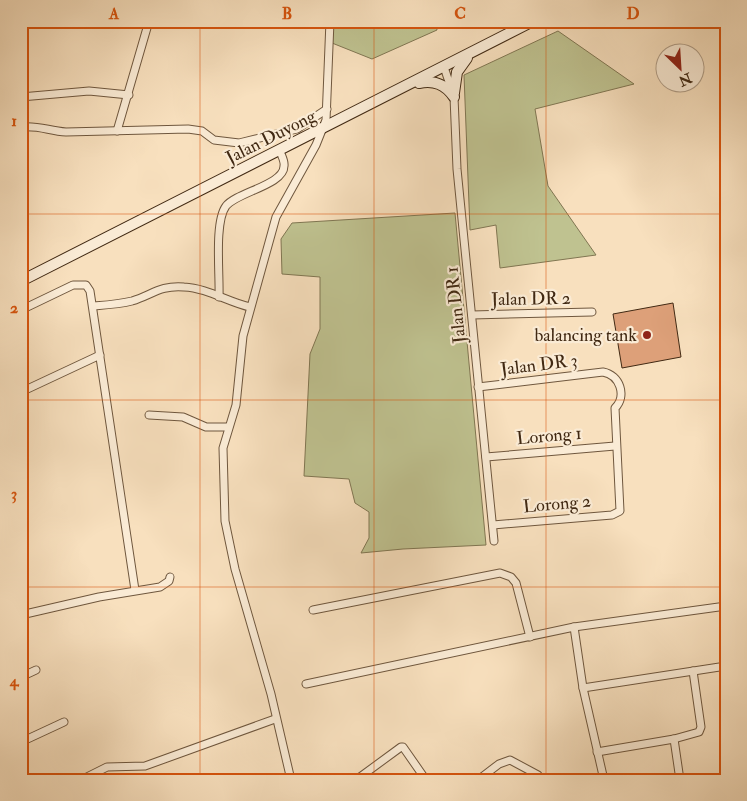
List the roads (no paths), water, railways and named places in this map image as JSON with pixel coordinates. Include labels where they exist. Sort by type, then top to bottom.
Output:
[{"type":"main road","name":"Jalan Duyong","points":[[21,281],[408,87],[534,21]]},
{"type":"main road","points":[[408,87],[420,82],[438,83],[454,95],[457,72],[471,53]]},
{"type":"street","points":[[117,132],[149,21]]},
{"type":"street","points":[[291,780],[275,718],[272,694],[235,569],[225,521],[222,465],[223,448],[236,405],[243,336],[276,217],[287,194],[304,169],[323,129],[327,109],[330,21]]},
{"type":"street","name":"Jalan DR 1","points":[[444,68],[454,95],[457,169],[494,541]]},
{"type":"street","points":[[21,97],[90,91],[129,95]]},
{"type":"street","points":[[21,128],[35,126],[54,132],[188,129],[202,131],[214,140],[239,143],[297,129],[327,109]]},
{"type":"street","points":[[219,297],[220,225],[225,208],[236,198],[274,180],[282,173],[284,166],[280,151]]},
{"type":"street","points":[[21,310],[66,288],[80,284],[86,286],[90,291],[94,306],[135,590]]},
{"type":"street","points":[[94,306],[130,302],[152,291],[169,287],[185,287],[250,307]]},
{"type":"street","name":"Jalan DR 2","points":[[472,315],[592,312]]},
{"type":"street","points":[[21,392],[100,355]]},
{"type":"street","name":"Jalan DR 3","points":[[478,387],[603,372],[612,374],[616,378],[621,392],[621,399],[615,408],[615,446]]},
{"type":"street","points":[[149,414],[183,417],[206,427],[228,427]]},
{"type":"street","name":"Lorong 1","points":[[486,457],[615,446]]},
{"type":"street","name":"Lorong 2","points":[[493,525],[612,515],[621,507],[615,446]]},
{"type":"street","points":[[313,610],[500,573],[506,574],[516,583],[530,637]]},
{"type":"street","points":[[21,615],[135,590],[160,587],[169,581],[170,577]]},
{"type":"street","points":[[306,684],[574,627],[726,606]]},
{"type":"street","points":[[574,627],[583,688],[604,780]]},
{"type":"street","points":[[583,688],[726,666]]},
{"type":"street","points":[[21,676],[36,670]]},
{"type":"street","points":[[597,752],[674,739],[696,734],[701,730],[693,672]]},
{"type":"street","points":[[81,780],[107,767],[145,766],[275,718]]},
{"type":"street","points":[[21,742],[64,722]]},
{"type":"street","points":[[674,739],[680,780]]},
{"type":"street","points":[[356,780],[400,747],[403,747],[426,780]]},
{"type":"street","points":[[478,780],[498,764],[510,760],[538,775],[542,780]]},
{"type":"place","name":"balancing tank","points":[[647,335]]}]
